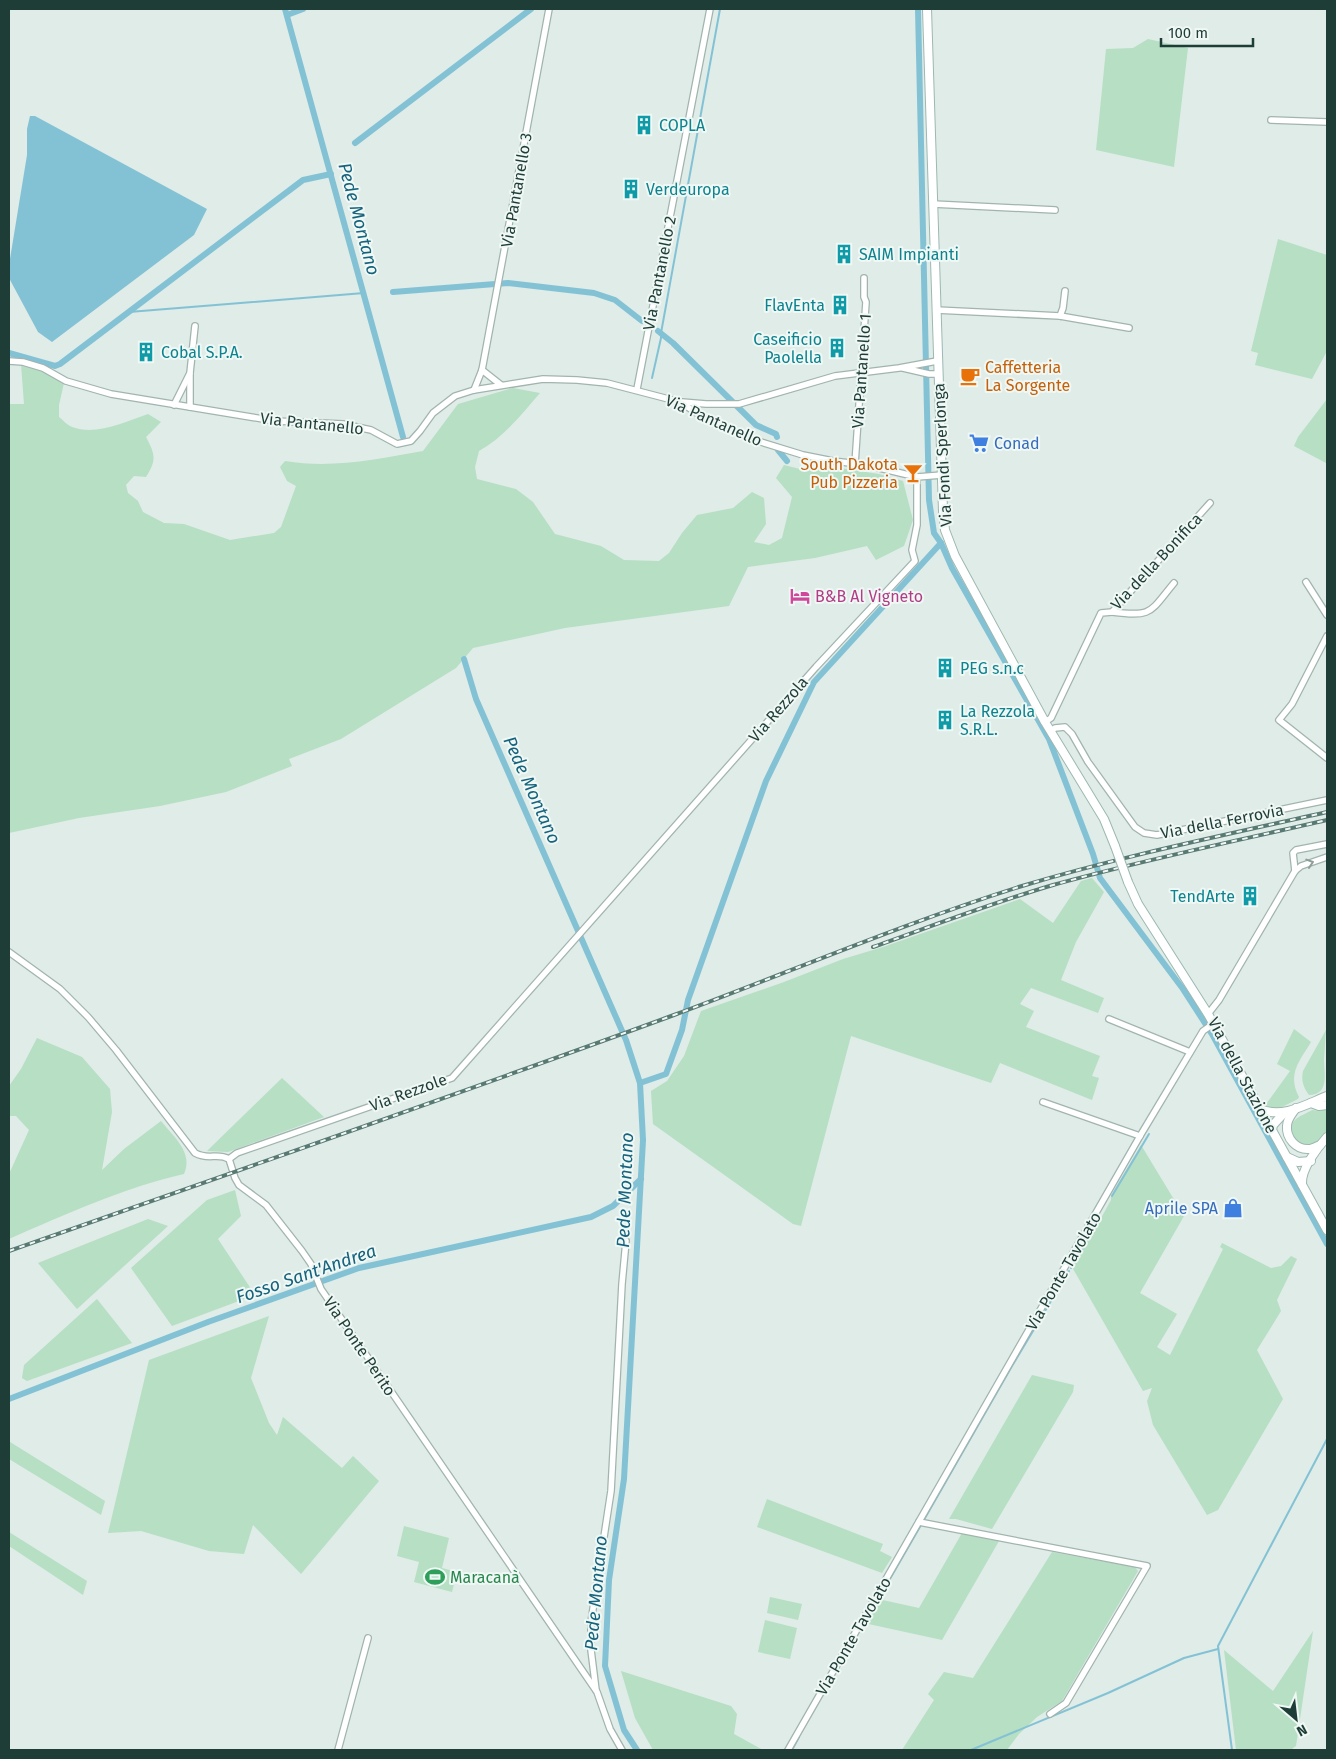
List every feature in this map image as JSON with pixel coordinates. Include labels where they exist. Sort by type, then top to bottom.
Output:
[{"type":"street","name":"Via Pantanello 3","points":[[474,390],[482,370],[549,9]]},
{"type":"street","name":"Via Pantanello 2","points":[[637,390],[710,9]]},
{"type":"street","name":"Via Fondi Sperlonga","points":[[927,9],[936,310],[933,374],[938,475],[945,530],[955,556],[1045,722],[1104,819],[1138,904],[1208,1014]]},
{"type":"street","points":[[1271,120],[1327,122]]},
{"type":"street","points":[[933,204],[1055,210]]},
{"type":"street","name":"Via Pantanello 1","points":[[855,464],[866,302],[864,297],[864,278]]},
{"type":"street","points":[[1060,316],[1065,292]]},
{"type":"street","points":[[936,310],[1060,316],[1129,328]]},
{"type":"street","points":[[190,407],[190,373],[195,326]]},
{"type":"street","name":"Via Pantanello","points":[[9,361],[22,362],[44,368],[66,381],[111,394],[276,420],[352,426],[371,430],[397,444],[411,441],[433,413],[455,396],[474,390],[543,379],[607,383],[680,402],[721,426],[761,442],[803,455],[920,476],[938,475]]},
{"type":"street","points":[[680,402],[739,404],[835,376],[862,371],[899,368],[934,361]]},
{"type":"street","points":[[899,368],[933,374]]},
{"type":"street","points":[[482,370],[501,385]]},
{"type":"street","points":[[174,405],[190,373]]},
{"type":"street","name":"Via Rezzola","points":[[589,925],[816,667],[915,561],[912,550],[917,524],[920,476]]},
{"type":"street","name":"Via della Bonifica","points":[[1045,722],[1051,718],[1101,613],[1112,612],[1210,503]]},
{"type":"street","points":[[1306,582],[1327,615]]},
{"type":"street","points":[[1112,612],[1137,615],[1146,613],[1151,610],[1174,583]]},
{"type":"street","points":[[1327,636],[1292,704],[1279,720],[1327,758]]},
{"type":"street","name":"Via della Ferrovia","points":[[1050,731],[1055,728],[1065,727],[1072,734],[1098,776],[1135,827],[1144,833],[1157,835],[1327,800]]},
{"type":"street","name":"Via della Stazione","points":[[1327,844],[1296,850],[1294,853],[1295,871],[1219,1000],[1208,1014],[1208,1028],[1260,1109],[1327,1230]]},
{"type":"street","points":[[1295,871],[1301,866],[1327,858]]},
{"type":"street","name":"Via Rezzole","points":[[229,1159],[237,1153],[452,1078],[589,925]]},
{"type":"street","points":[[9,952],[60,989],[88,1017],[195,1152],[204,1158],[223,1156],[229,1159]]},
{"type":"street","points":[[1109,1019],[1190,1052]]},
{"type":"street","name":"Via Ponte Tavolato","points":[[788,1750],[1140,1136],[1190,1052],[1208,1028]]},
{"type":"street","points":[[1260,1109],[1266,1112],[1284,1113],[1327,1096]]},
{"type":"street","points":[[1043,1102],[1140,1136]]},
{"type":"street","points":[[1311,1103],[1319,1106],[1327,1105]]},
{"type":"street","points":[[1296,1108],[1288,1119],[1286,1128],[1289,1140],[1297,1146],[1308,1149],[1320,1145]]},
{"type":"street","points":[[1272,1130],[1284,1113]]},
{"type":"street","points":[[1302,1184],[1304,1171],[1327,1137]]},
{"type":"street","points":[[1287,1157],[1298,1162],[1311,1161]]},
{"type":"street","name":"Via Ponte Perito","points":[[229,1159],[239,1185],[266,1205],[302,1251],[321,1288],[597,1692],[610,1729],[622,1750]]},
{"type":"street","points":[[597,1692],[591,1650],[591,1622],[611,1491],[626,1241]]},
{"type":"street","points":[[919,1522],[1147,1566],[1066,1702],[1050,1714]]},
{"type":"street","points":[[338,1750],[368,1638]]},
{"type":"green space","points":[[1148,39],[1188,48],[1174,167],[1096,150],[1106,49],[1133,48]]},
{"type":"green space","points":[[1278,239],[1327,255],[1327,351],[1312,379],[1255,365],[1258,353],[1251,351]]},
{"type":"green space","points":[[21,364],[40,370],[64,383],[59,405],[59,417],[72,427],[91,430],[101,429],[148,414],[161,422],[146,437],[153,453],[150,471],[146,477],[134,476],[126,485],[128,493],[138,501],[143,512],[164,523],[184,524],[230,540],[274,533],[281,527],[296,486],[287,481],[280,467],[285,461],[320,464],[354,462],[423,451],[458,404],[513,388],[540,393],[504,432],[479,451],[475,467],[477,479],[516,489],[533,502],[555,534],[601,546],[624,560],[659,561],[669,553],[697,515],[733,508],[752,492],[764,498],[766,524],[754,542],[769,545],[782,538],[792,497],[776,478],[784,465],[808,471],[820,465],[879,474],[903,481],[913,520],[904,546],[876,560],[867,546],[815,558],[748,567],[729,606],[565,628],[473,648],[456,668],[341,739],[289,759],[292,766],[226,792],[160,806],[79,818],[9,833],[9,404],[24,404]]},
{"type":"green space","points":[[1327,399],[1326,463],[1294,446],[1298,437]]},
{"type":"green space","points":[[1092,878],[1104,892],[1076,942],[1061,980],[1104,998],[1098,1013],[1031,988],[1020,1004],[1034,1011],[1026,1027],[1100,1056],[1092,1076],[1099,1078],[1092,1100],[1000,1063],[991,1083],[851,1036],[801,1226],[793,1224],[653,1124],[651,1091],[667,1081],[684,1056],[701,1011],[843,959],[1020,899],[1053,923],[1081,881]]},
{"type":"green space","points":[[1294,1029],[1311,1042],[1299,1062],[1294,1075],[1294,1082],[1299,1097],[1276,1110],[1264,1107],[1290,1071],[1277,1064]]},
{"type":"green space","points":[[1326,1030],[1323,1087],[1316,1094],[1309,1095],[1303,1083],[1303,1071]]},
{"type":"green space","points":[[37,1038],[82,1057],[110,1089],[112,1112],[102,1170],[124,1149],[161,1121],[181,1145],[186,1159],[186,1166],[184,1174],[117,1194],[9,1239],[9,1174],[29,1130],[16,1116],[9,1116],[9,1086],[21,1069]]},
{"type":"green space","points":[[282,1078],[324,1117],[228,1152],[207,1151]]},
{"type":"green space","points":[[1327,1108],[1327,1130],[1319,1140],[1308,1145],[1294,1139],[1291,1130],[1295,1120],[1312,1110],[1319,1111]]},
{"type":"green space","points":[[1141,1145],[1184,1216],[1140,1293],[1177,1314],[1157,1347],[1170,1355],[1223,1249],[1220,1247],[1222,1243],[1271,1268],[1281,1266],[1291,1256],[1297,1259],[1277,1300],[1281,1311],[1257,1350],[1283,1399],[1218,1510],[1207,1515],[1153,1425],[1147,1401],[1152,1388],[1143,1391],[1072,1267]]},
{"type":"green space","points":[[235,1190],[241,1216],[218,1239],[255,1295],[172,1326],[131,1268],[207,1200]]},
{"type":"green space","points":[[148,1219],[168,1226],[77,1309],[38,1263]]},
{"type":"green space","points":[[97,1299],[132,1343],[27,1381],[22,1378],[24,1365]]},
{"type":"green space","points":[[269,1316],[251,1378],[269,1423],[277,1435],[283,1417],[342,1468],[353,1456],[379,1481],[301,1574],[253,1525],[244,1554],[209,1551],[141,1531],[108,1533],[149,1360]]},
{"type":"green space","points":[[1032,1375],[1074,1385],[1073,1392],[992,1529],[956,1519],[949,1519]]},
{"type":"green space","points":[[10,1442],[105,1501],[101,1515],[9,1459]]},
{"type":"green space","points":[[767,1499],[883,1544],[880,1551],[892,1557],[882,1573],[757,1527]]},
{"type":"green space","points":[[404,1526],[449,1538],[442,1568],[457,1572],[452,1592],[414,1582],[419,1562],[397,1556]]},
{"type":"green space","points":[[9,1532],[87,1581],[83,1595],[9,1546]]},
{"type":"green space","points":[[962,1533],[999,1541],[942,1640],[864,1623],[878,1599],[919,1608]]},
{"type":"green space","points":[[1052,1552],[1135,1567],[1138,1571],[1062,1701],[1037,1717],[1019,1734],[1007,1750],[902,1750],[934,1700],[928,1694],[944,1672],[973,1678]]},
{"type":"green space","points":[[770,1597],[802,1604],[798,1620],[767,1613]]},
{"type":"green space","points":[[765,1620],[797,1628],[790,1659],[758,1652]]},
{"type":"green space","points":[[1313,1631],[1296,1746],[1292,1750],[1236,1750],[1224,1650],[1273,1691]]},
{"type":"green space","points":[[621,1671],[731,1706],[737,1714],[734,1734],[763,1750],[653,1750],[635,1718]]},
{"type":"water","points":[[30,116],[35,116],[207,209],[194,235],[52,342],[38,332],[9,278],[9,265],[27,155],[27,129]]},
{"type":"waterway","name":"Pede Montano","points":[[285,9],[403,437]]},
{"type":"waterway","points":[[287,15],[303,9]]},
{"type":"waterway","points":[[355,143],[531,9]]},
{"type":"waterway","points":[[652,378],[661,338],[720,9]]},
{"type":"waterway","points":[[918,9],[929,500],[934,533],[1049,739],[1093,854],[1100,878],[1183,989],[1212,1034],[1327,1244]]},
{"type":"waterway","points":[[9,353],[55,366],[60,364],[303,180],[331,174]]},
{"type":"waterway","points":[[393,292],[508,283],[594,293],[615,300],[642,321]]},
{"type":"waterway","points":[[129,312],[364,293]]},
{"type":"waterway","points":[[658,331],[673,343],[756,425],[776,434],[777,437]]},
{"type":"waterway","points":[[778,450],[787,461]]},
{"type":"waterway","points":[[640,1083],[666,1074],[682,1030],[688,1000],[766,781],[814,682],[941,543]]},
{"type":"waterway","name":"Pede Montano","points":[[464,659],[476,699],[626,1040],[640,1083],[643,1140],[624,1479],[609,1580],[605,1666],[624,1730],[637,1750]]},
{"type":"waterway","points":[[1112,1196],[1149,1134]]},
{"type":"waterway","name":"Fosso Sant'Andrea","points":[[9,1399],[208,1322],[359,1268],[591,1217],[613,1206],[641,1179]]},
{"type":"waterway","points":[[1071,1268],[1099,1220]]},
{"type":"waterway","points":[[925,1518],[1069,1271]]},
{"type":"waterway","points":[[1232,1750],[1218,1646],[1327,1439]]},
{"type":"waterway","points":[[876,1603],[921,1525]]},
{"type":"waterway","points":[[835,1674],[850,1648]]},
{"type":"waterway","points":[[971,1750],[1108,1693],[1184,1658],[1218,1649]]},
{"type":"waterway","points":[[792,1750],[799,1737]]},
{"type":"railway","points":[[9,1251],[591,1045],[978,900],[1098,865],[1327,812]]},
{"type":"railway","points":[[873,947],[1053,885],[1155,859],[1327,820]]},
{"type":"place","name":"COPLA","points":[[644,125]]},
{"type":"place","name":"Verdeuropa","points":[[631,189]]},
{"type":"place","name":"SAIM Impianti","points":[[844,254]]},
{"type":"place","name":"FlavEnta","points":[[840,305]]},
{"type":"place","name":"Caseificio Paolella","points":[[837,348]]},
{"type":"place","name":"Cobal S.P.A.","points":[[146,352]]},
{"type":"place","name":"Caffetteria La Sorgente","points":[[970,376]]},
{"type":"place","name":"Conad","points":[[979,443]]},
{"type":"place","name":"South Dakota Pub Pizzeria","points":[[913,473]]},
{"type":"place","name":"B&B Al Vigneto","points":[[800,596]]},
{"type":"place","name":"PEG s.n.c","points":[[945,668]]},
{"type":"place","name":"La Rezzola S.R.L.","points":[[945,720]]},
{"type":"place","name":"TendArte","points":[[1250,896]]},
{"type":"place","name":"Aprile SPA","points":[[1233,1208]]},
{"type":"place","name":"Maracanà","points":[[435,1577]]}]
